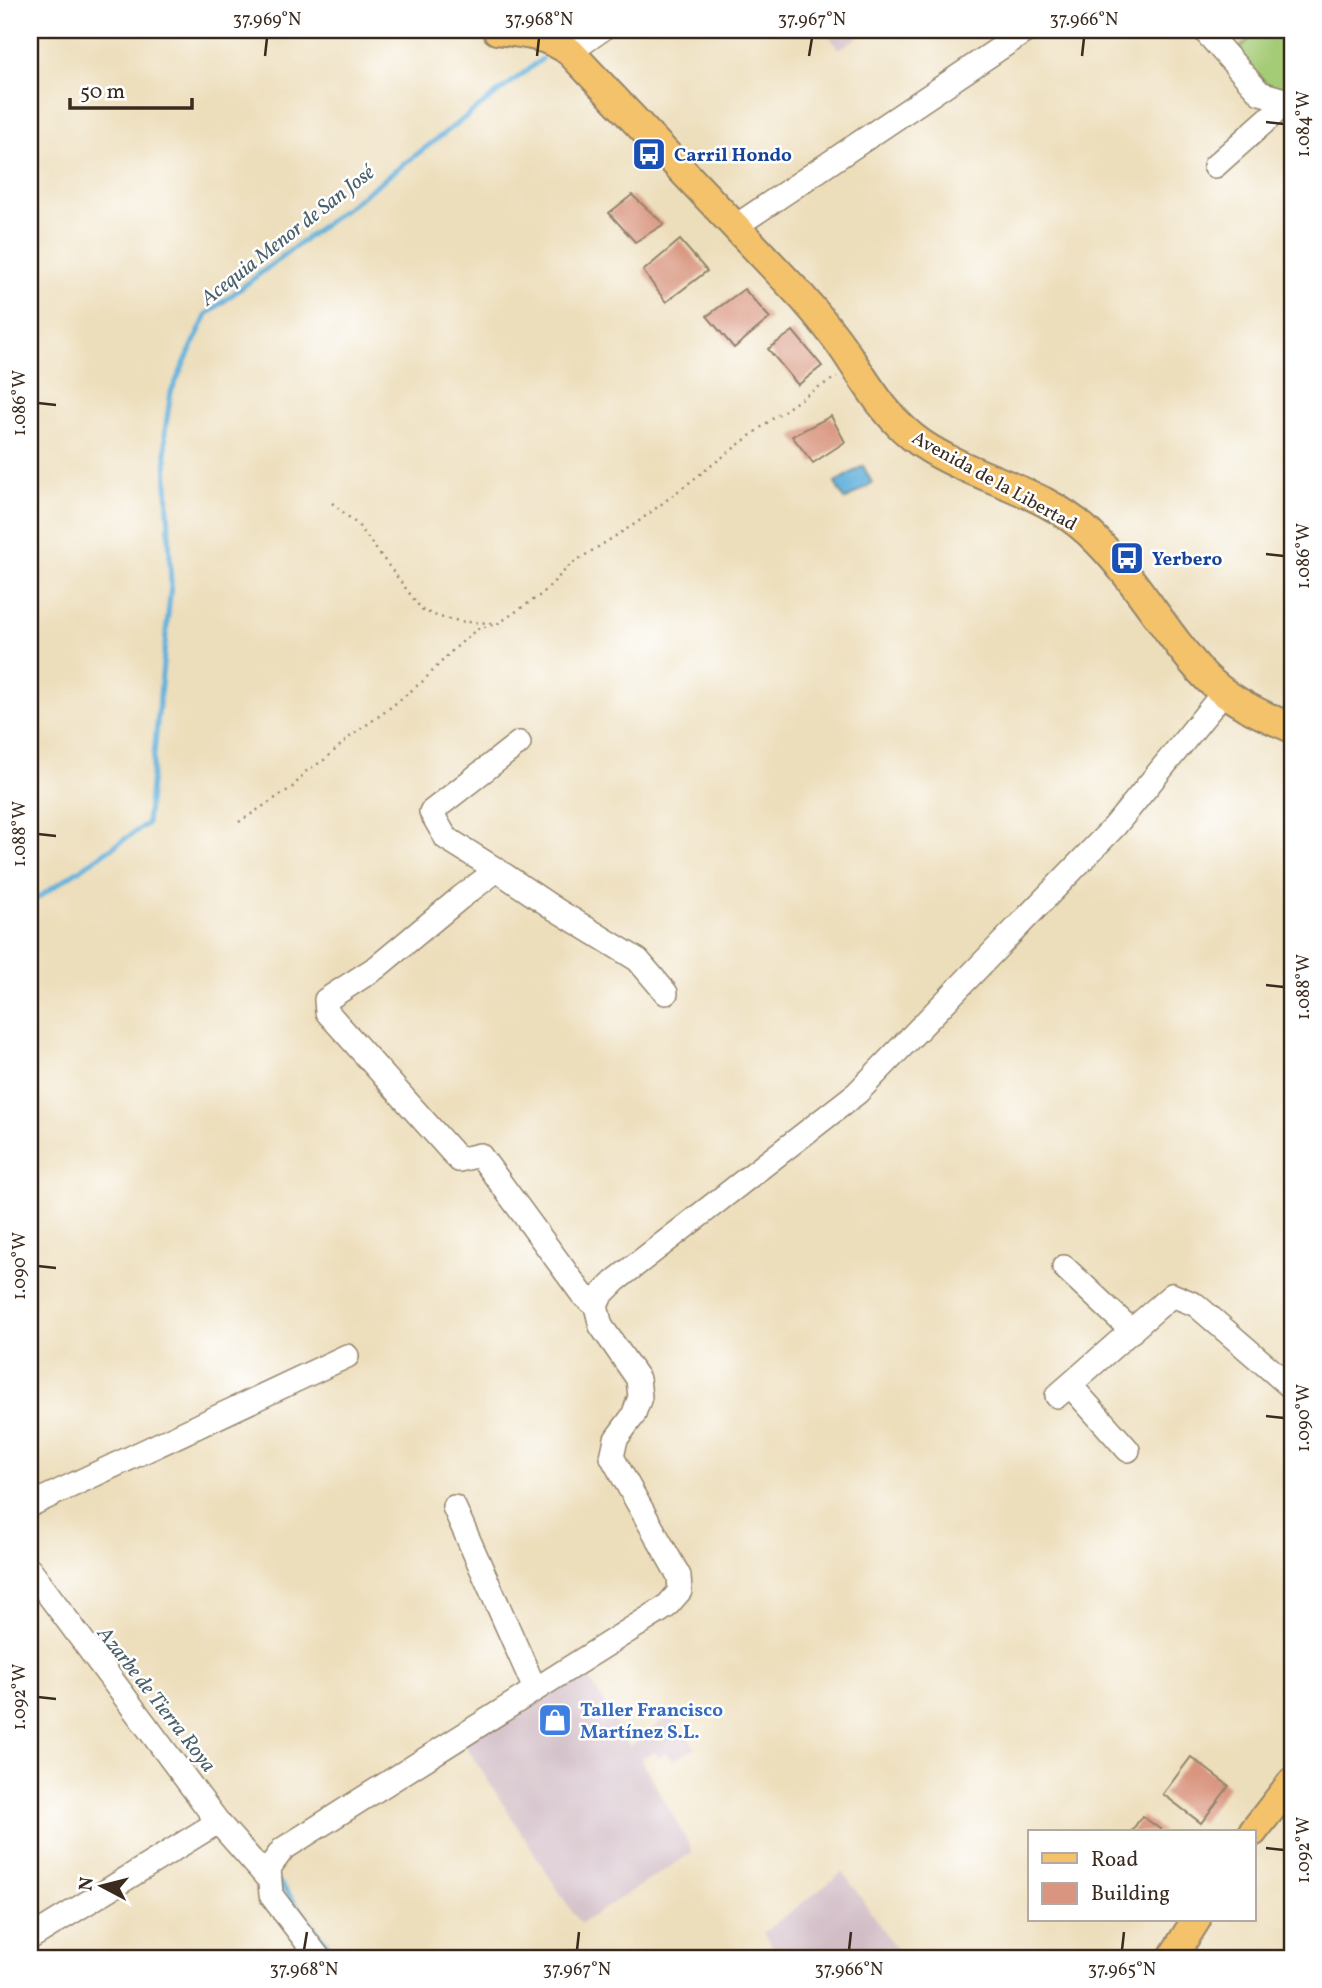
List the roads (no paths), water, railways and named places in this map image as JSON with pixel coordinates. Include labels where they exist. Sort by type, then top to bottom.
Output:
[{"type":"main road","name":"Avenida de la Libertad","points":[[497,30],[539,36],[560,44],[570,52],[821,318],[902,428],[944,457],[1044,503],[1070,518],[1088,532],[1129,578],[1196,666],[1224,692],[1292,728]]},
{"type":"main road","points":[[1255,1830],[1292,1782]]},
{"type":"main road","points":[[1172,1958],[1195,1922]]},
{"type":"street","points":[[570,52],[601,30]]},
{"type":"street","points":[[736,226],[1027,30]]},
{"type":"street","points":[[1207,31],[1260,93],[1290,102]]},
{"type":"street","points":[[1215,166],[1290,102]]},
{"type":"street","points":[[596,1306],[601,1295],[615,1281],[857,1093],[1115,826],[1224,692]]},
{"type":"street","points":[[519,743],[431,812],[446,838],[638,960],[666,993]]},
{"type":"street","points":[[319,1958],[271,1895],[270,1868],[283,1849],[666,1606],[680,1591],[679,1576],[612,1457],[616,1439],[633,1416],[640,1397],[638,1379],[601,1326],[596,1306],[582,1294],[480,1156],[459,1160],[327,1012],[327,1000],[377,967],[497,870]]},
{"type":"street","points":[[1064,1268],[1132,1331]]},
{"type":"street","points":[[1128,1450],[1063,1391],[1172,1295],[1196,1305],[1292,1388]]},
{"type":"street","points":[[30,1505],[346,1356]]},
{"type":"street","points":[[454,1507],[535,1689]]},
{"type":"street","points":[[30,1570],[218,1822],[270,1881]]},
{"type":"street","points":[[30,1938],[218,1822]]},
{"type":"water","points":[[863,466],[872,483],[845,500],[835,483]]},
{"type":"waterway","name":"Acequia Menor de San José","points":[[30,903],[147,824],[171,585],[165,431],[171,392],[207,314],[542,59]]},
{"type":"waterway","name":"Azarbe de Tierra Roya","points":[[279,1882],[338,1958]]},
{"type":"place","name":"Carril Hondo","points":[[649,154]]},
{"type":"place","name":"Yerbero","points":[[1127,558]]},
{"type":"place","name":"Taller Francisco Martínez S.L.","points":[[555,1720]]}]
